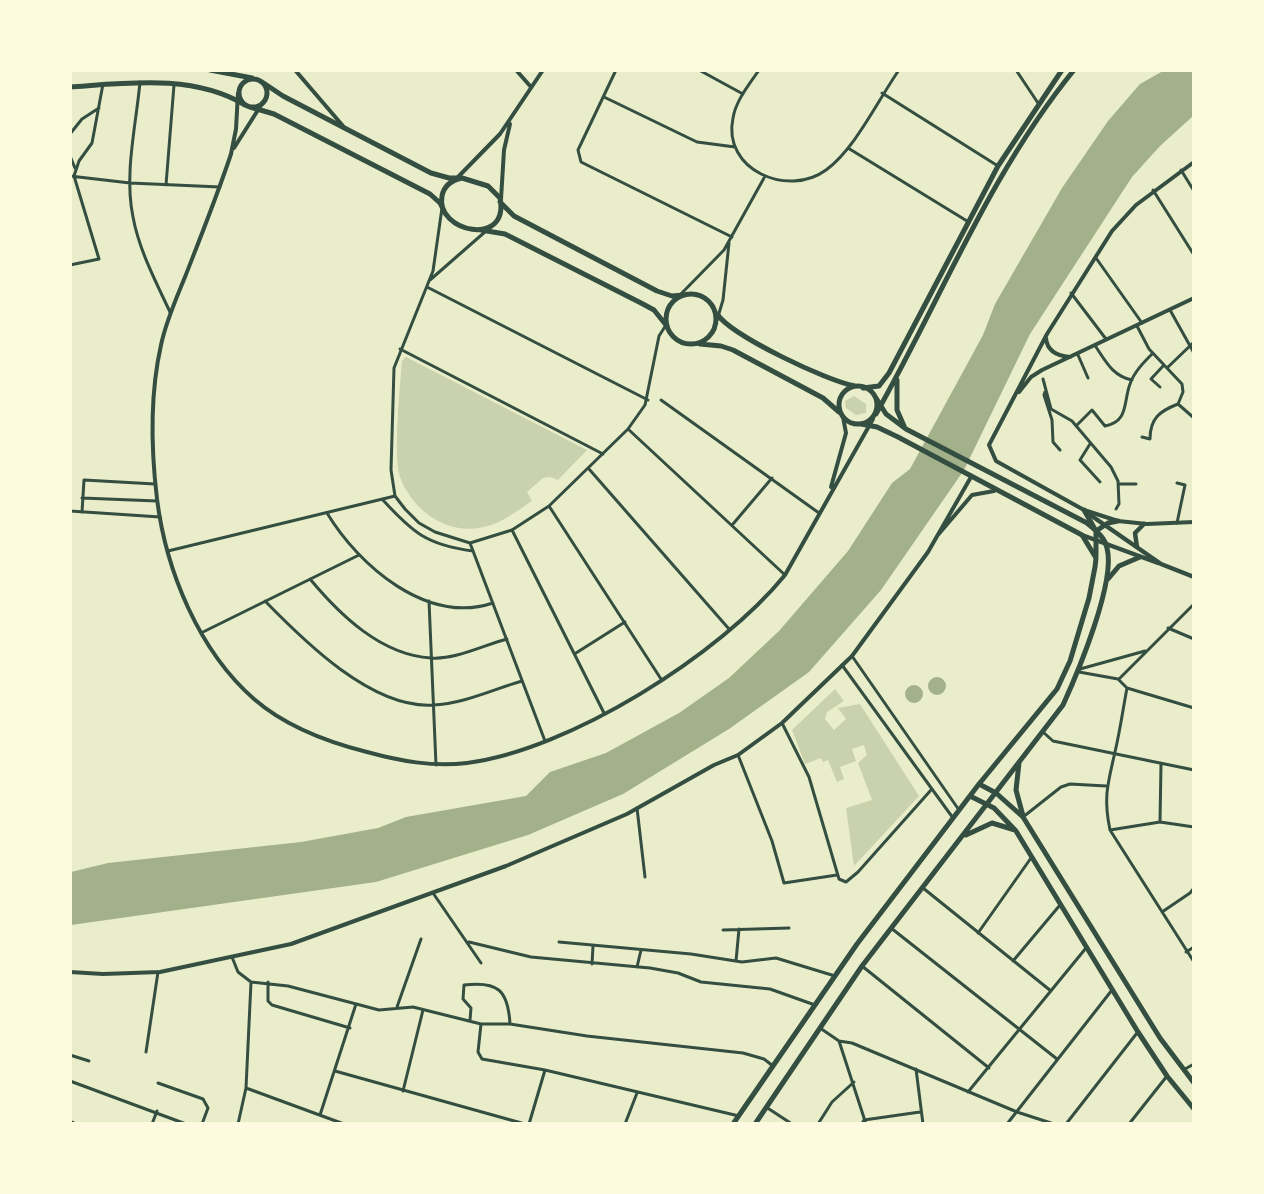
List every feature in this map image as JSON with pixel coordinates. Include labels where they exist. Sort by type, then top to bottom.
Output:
[{"type":"main road","points":[[210,70],[253,78],[262,82],[283,96],[431,173],[470,178],[488,186],[513,216],[666,295],[702,296],[711,303],[717,315],[739,332],[826,377],[863,388],[879,386],[889,373],[985,188],[1038,103],[1062,70]]},
{"type":"main road","points":[[861,424],[874,416],[880,407],[993,194],[1046,108],[1074,70]]},
{"type":"main road","points":[[247,106],[238,93],[241,84],[253,78]]},
{"type":"main road","points":[[70,87],[140,81],[174,83],[225,95],[247,106],[258,108],[430,194],[442,206],[450,219],[468,229],[487,229],[505,234],[654,310],[676,340],[684,344],[721,346],[733,350],[823,398],[841,414],[910,444],[1082,535],[1194,577]]},
{"type":"main road","points":[[247,106],[263,102],[266,89],[262,82]]},
{"type":"main road","points":[[1006,153],[1009,158],[1014,158]]},
{"type":"main road","points":[[445,213],[442,198],[449,184],[458,178]]},
{"type":"main road","points":[[985,188],[990,188],[993,194]]},
{"type":"main road","points":[[487,229],[497,221],[501,204]]},
{"type":"main road","points":[[666,325],[667,311],[679,296]]},
{"type":"main road","points":[[698,344],[709,338],[714,330],[717,315]]},
{"type":"main road","points":[[900,371],[896,386],[897,410],[904,425],[913,433]]},
{"type":"main road","points":[[841,414],[840,395],[843,390],[855,386]]},
{"type":"main road","points":[[733,1124],[835,976],[978,784],[1057,689],[1070,661],[1089,598],[1096,558],[1096,531],[1087,523],[913,433],[886,414],[876,398],[863,388]]},
{"type":"main road","points":[[874,416],[876,398]]},
{"type":"main road","points":[[1082,535],[1086,531],[1087,523],[1084,510]]},
{"type":"main road","points":[[1084,510],[1161,564]]},
{"type":"main road","points":[[755,1124],[818,1027],[862,966],[1063,705],[1079,670],[1106,583],[1108,560],[1106,545],[1084,510]]},
{"type":"main road","points":[[1096,531],[1118,521]]},
{"type":"main road","points":[[1138,548],[1135,533],[1144,524]]},
{"type":"main road","points":[[1082,535],[1096,558]]},
{"type":"main road","points":[[1106,583],[1119,566],[1140,557]]},
{"type":"main road","points":[[1019,761],[1016,790],[1023,817]]},
{"type":"main road","points":[[978,784],[996,793],[1023,817],[1160,1038],[1194,1083]]},
{"type":"main road","points":[[970,796],[987,804],[1009,821],[1138,1032],[1167,1076],[1194,1109]]},
{"type":"main road","points":[[962,838],[978,827],[992,823],[1016,831]]},
{"type":"street","points":[[295,70],[346,129]]},
{"type":"street","points":[[516,70],[531,87]]},
{"type":"street","points":[[458,178],[492,145],[543,70]]},
{"type":"street","points":[[616,70],[578,150],[581,162],[732,237]]},
{"type":"street","points":[[699,70],[743,94]]},
{"type":"street","points":[[759,70],[743,94],[733,118],[732,131],[735,147],[750,168],[764,177],[784,182],[806,179],[826,170],[848,147],[899,70]]},
{"type":"street","points":[[1016,70],[1038,103]]},
{"type":"street","points":[[140,81],[130,183],[137,237],[170,312]]},
{"type":"street","points":[[166,185],[174,83]]},
{"type":"street","points":[[70,265],[99,259],[72,176],[92,143],[103,84]]},
{"type":"street","points":[[238,93],[231,154],[170,312],[161,344],[154,388],[157,501],[168,551],[181,591],[201,633],[237,682],[254,699],[276,715],[340,745],[389,758],[436,765],[484,760],[545,741],[604,713],[661,679],[729,629],[760,602],[785,575],[874,416]]},
{"type":"street","points":[[882,93],[998,166]]},
{"type":"street","points":[[604,97],[697,142],[735,147]]},
{"type":"street","points":[[231,154],[263,102]]},
{"type":"street","points":[[70,134],[82,119],[99,108]]},
{"type":"street","points":[[501,204],[504,150],[512,117]]},
{"type":"street","points":[[848,147],[967,221]]},
{"type":"street","points":[[70,156],[75,168]]},
{"type":"street","points":[[1194,162],[1153,190],[1112,231],[1071,292],[990,440],[991,455],[996,461],[1084,510],[1118,521],[1144,524],[1194,522]]},
{"type":"street","points":[[1181,170],[1194,191]]},
{"type":"street","points":[[72,176],[130,183],[220,187]]},
{"type":"street","points":[[679,296],[730,241],[764,177]]},
{"type":"street","points":[[1153,190],[1194,255]]},
{"type":"street","points":[[442,198],[436,260],[394,368],[391,470],[396,496],[419,523],[435,532],[470,543],[512,530],[549,506],[628,429],[648,400],[659,336],[666,325]]},
{"type":"street","points":[[428,282],[487,229]]},
{"type":"street","points":[[717,315],[730,241]]},
{"type":"street","points":[[1095,256],[1142,323]]},
{"type":"street","points":[[427,287],[648,400]]},
{"type":"street","points":[[1071,292],[1107,340]]},
{"type":"street","points":[[1010,402],[1031,377],[1194,298]]},
{"type":"street","points":[[1170,310],[1194,353]]},
{"type":"street","points":[[1137,326],[1153,353],[1182,384],[1183,392],[1178,404],[1160,411],[1150,428],[1150,439],[1142,437]]},
{"type":"street","points":[[1047,334],[1046,340],[1051,350],[1063,356],[1073,357]]},
{"type":"street","points":[[1160,387],[1150,379],[1194,342]]},
{"type":"street","points":[[1096,347],[1110,368],[1121,378],[1132,380]]},
{"type":"street","points":[[400,349],[603,454]]},
{"type":"street","points":[[1076,426],[1092,410],[1105,426],[1119,422],[1126,411],[1132,380],[1153,353]]},
{"type":"street","points":[[1078,355],[1088,378]]},
{"type":"street","points":[[1043,379],[1051,409],[1076,426],[1106,459],[1119,484],[1119,504],[1116,509]]},
{"type":"street","points":[[1046,392],[1044,395],[1054,428],[1053,442],[1060,450]]},
{"type":"street","points":[[661,400],[819,513]]},
{"type":"street","points":[[1178,404],[1194,418]]},
{"type":"street","points":[[830,493],[846,433],[841,414]]},
{"type":"street","points":[[628,429],[733,524],[785,575]]},
{"type":"street","points":[[1090,444],[1080,460],[1100,482]]},
{"type":"street","points":[[589,469],[729,629]]},
{"type":"street","points":[[70,972],[103,974],[158,972],[291,944],[507,866],[637,808],[714,765],[738,755],[782,723],[852,656],[922,561],[971,477]]},
{"type":"street","points":[[733,524],[772,478]]},
{"type":"street","points":[[82,512],[84,480],[156,484]]},
{"type":"street","points":[[1176,524],[1185,485],[1177,483]]},
{"type":"street","points":[[1119,484],[1136,484]]},
{"type":"street","points":[[937,536],[972,495],[994,490]]},
{"type":"street","points":[[168,551],[396,496]]},
{"type":"street","points":[[82,498],[157,501]]},
{"type":"street","points":[[382,500],[406,526],[429,542],[473,551]]},
{"type":"street","points":[[549,506],[661,679]]},
{"type":"street","points":[[70,511],[160,517]]},
{"type":"street","points":[[327,513],[337,530],[359,555],[391,582],[429,601],[468,610],[493,603]]},
{"type":"street","points":[[512,530],[604,713]]},
{"type":"street","points":[[470,543],[545,741]]},
{"type":"street","points":[[201,633],[359,555]]},
{"type":"street","points":[[310,579],[343,616],[361,630],[391,646],[432,658],[507,639]]},
{"type":"street","points":[[265,601],[314,650],[360,682],[394,698],[434,705],[522,681]]},
{"type":"street","points":[[429,601],[436,765]]},
{"type":"street","points":[[1118,679],[1167,628],[1194,604]]},
{"type":"street","points":[[575,654],[625,622]]},
{"type":"street","points":[[1167,628],[1194,639]]},
{"type":"street","points":[[1079,670],[1147,650]]},
{"type":"street","points":[[852,656],[959,810]]},
{"type":"street","points":[[842,665],[953,818]]},
{"type":"street","points":[[1079,670],[1118,679],[1127,688],[1194,708]]},
{"type":"street","points":[[1127,688],[1115,754],[1106,786],[1106,814],[1110,830],[1194,962]]},
{"type":"street","points":[[782,723],[809,777],[839,879],[846,882],[852,878],[931,789]]},
{"type":"street","points":[[1042,731],[1053,741],[1194,770]]},
{"type":"street","points":[[738,755],[772,841],[784,883],[837,875]]},
{"type":"street","points":[[1160,822],[1161,764]]},
{"type":"street","points":[[1023,817],[1061,787],[1070,784],[1106,786]]},
{"type":"street","points":[[947,811],[954,810],[955,805]]},
{"type":"street","points":[[637,808],[645,878]]},
{"type":"street","points":[[1110,830],[1160,822],[1194,827]]},
{"type":"street","points":[[978,933],[1031,858]]},
{"type":"street","points":[[923,888],[1051,991]]},
{"type":"street","points":[[1162,912],[1194,888]]},
{"type":"street","points":[[433,893],[482,963]]},
{"type":"street","points":[[1013,962],[1061,905]]},
{"type":"street","points":[[723,930],[789,928]]},
{"type":"street","points":[[890,928],[1057,1059]]},
{"type":"street","points":[[736,961],[740,929]]},
{"type":"street","points":[[397,1007],[421,939]]},
{"type":"street","points":[[469,942],[531,957],[678,973],[701,982],[770,989],[815,1005]]},
{"type":"street","points":[[560,942],[736,961],[776,958],[835,976]]},
{"type":"street","points":[[592,964],[593,946]]},
{"type":"street","points":[[1186,952],[1194,947]]},
{"type":"street","points":[[968,1092],[1086,948]]},
{"type":"street","points":[[637,968],[641,950]]},
{"type":"street","points":[[231,957],[238,972],[251,982],[268,982],[379,1010],[397,1007],[423,1010],[482,1024],[510,1024],[587,1036],[743,1053],[764,1059],[772,1066]]},
{"type":"street","points":[[862,966],[989,1068]]},
{"type":"street","points":[[146,1052],[158,972]]},
{"type":"street","points":[[238,1124],[246,1088],[251,982]]},
{"type":"street","points":[[268,982],[268,1001],[272,1005],[350,1028]]},
{"type":"street","points":[[470,1021],[471,1008],[463,999],[464,985],[492,985],[503,992],[507,1001],[510,1024]]},
{"type":"street","points":[[1007,1124],[1112,990]]},
{"type":"street","points":[[320,1115],[356,1004]]},
{"type":"street","points":[[403,1091],[423,1010]]},
{"type":"street","points":[[482,1024],[479,1057],[545,1070],[739,1116]]},
{"type":"street","points":[[818,1027],[839,1041],[852,1043],[1017,1112],[1054,1124]]},
{"type":"street","points":[[1066,1124],[1138,1032]]},
{"type":"street","points":[[839,1041],[854,1082],[864,1122],[920,1112]]},
{"type":"street","points":[[70,1055],[89,1061]]},
{"type":"street","points":[[1183,1070],[1194,1064]]},
{"type":"street","points":[[916,1069],[923,1124]]},
{"type":"street","points":[[335,1071],[527,1124],[545,1070]]},
{"type":"street","points":[[1129,1124],[1167,1076]]},
{"type":"street","points":[[70,1081],[157,1111],[186,1124]]},
{"type":"street","points":[[818,1124],[832,1102],[854,1082]]},
{"type":"street","points":[[158,1083],[203,1099],[208,1108],[201,1124]]},
{"type":"street","points":[[246,1088],[344,1124]]},
{"type":"street","points":[[625,1124],[637,1093]]},
{"type":"street","points":[[766,1107],[792,1124]]},
{"type":"street","points":[[152,1124],[157,1111]]},
{"type":"street","points":[[70,1121],[76,1124]]},
{"type":"shaded area","points":[[1163,71],[1193,71],[1193,116],[1160,146],[1132,177],[1030,334],[964,470],[881,590],[809,672],[729,729],[623,794],[528,835],[376,882],[71,925],[71,872],[108,863],[301,842],[378,828],[406,817],[526,796],[550,772],[606,753],[679,713],[729,678],[779,631],[848,551],[892,483],[910,469],[983,335],[995,304],[1062,188],[1108,121],[1140,84]]},
{"type":"shaded area","points":[[406,357],[587,450],[558,480],[550,477],[543,478],[527,492],[532,501],[503,520],[470,529],[444,524],[422,510],[413,500],[400,477],[397,453],[398,420],[402,361]]},
{"type":"shaded area","points":[[854,396],[866,404],[866,413],[856,415],[846,408],[845,401]]},
{"type":"shaded area","points":[[933,677],[941,677],[946,682],[944,693],[933,695],[928,690],[928,682]]},
{"type":"shaded area","points":[[910,685],[918,685],[923,690],[921,701],[910,703],[905,698],[905,690]]},
{"type":"shaded area","points":[[835,689],[844,701],[827,712],[825,719],[834,730],[846,719],[838,708],[860,704],[919,796],[854,866],[846,808],[872,800],[858,763],[867,755],[864,745],[852,749],[856,761],[840,767],[844,779],[837,782],[828,760],[823,762],[821,758],[805,764],[792,730]]}]
